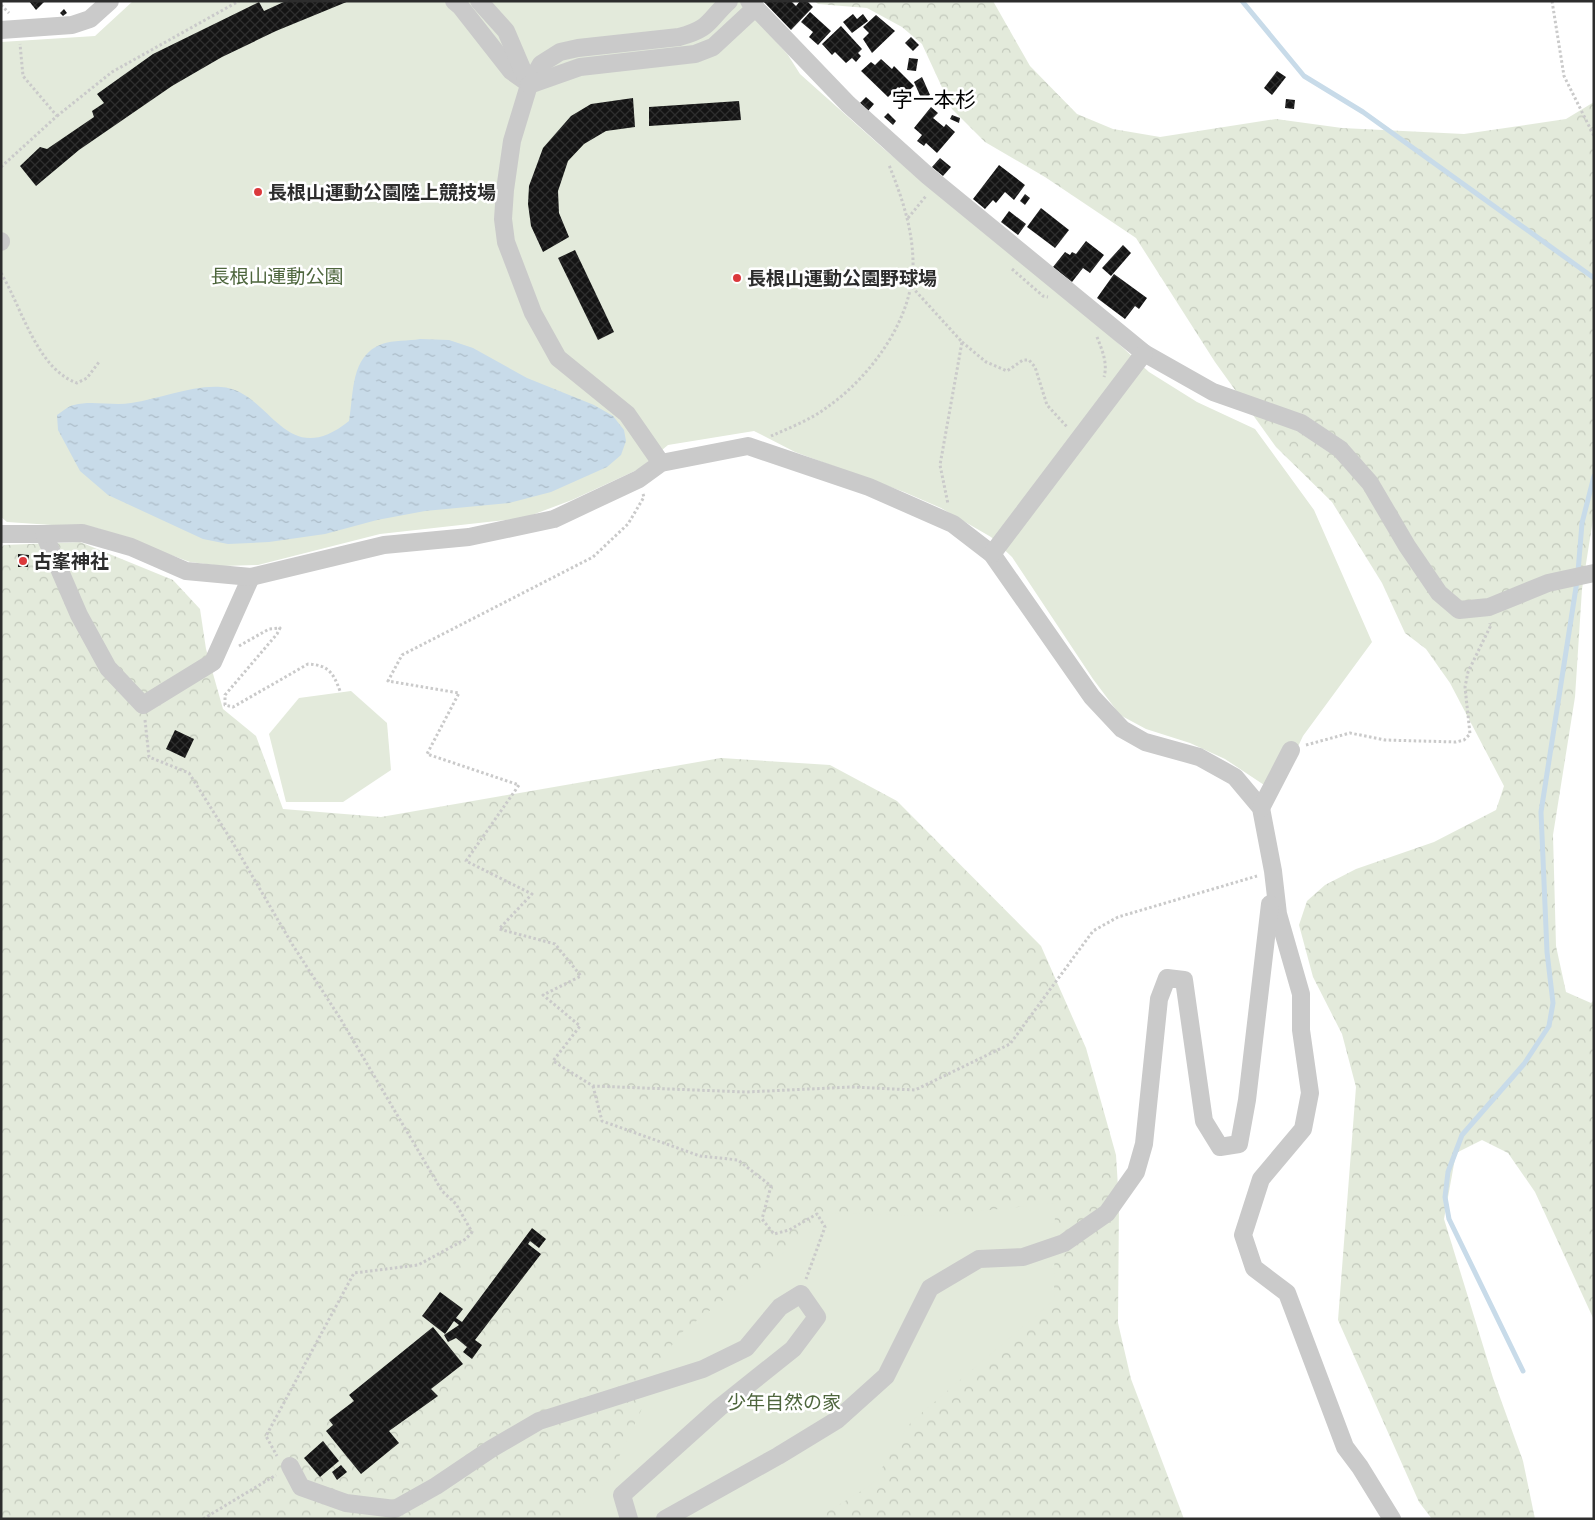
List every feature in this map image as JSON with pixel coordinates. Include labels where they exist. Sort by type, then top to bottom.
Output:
[{"type":"street","points":[[10,29],[72,25],[90,19],[110,1]]},
{"type":"street","points":[[454,1],[511,71],[529,85]]},
{"type":"street","points":[[479,1],[506,31],[529,85]]},
{"type":"street","points":[[661,463],[627,414],[558,358],[532,313],[506,242],[503,219],[512,141],[529,85],[541,64],[560,52],[578,48],[679,37],[691,34],[712,22],[729,1]]},
{"type":"street","points":[[529,85],[580,67],[694,54],[713,47],[752,4],[848,104],[928,176],[1144,353],[1213,392],[1301,423],[1340,449],[1370,483],[1407,546],[1439,593],[1459,610],[1488,607],[1548,583],[1585,575]]},
{"type":"street","points":[[992,554],[1144,353]]},
{"type":"street","points":[[1,534],[82,533],[131,547],[186,571],[251,577],[384,545],[469,537],[554,519],[639,478],[661,463],[748,446],[869,487],[953,524],[992,554],[1092,698],[1122,729],[1145,742],[1199,756],[1235,777],[1261,808],[1273,871],[1278,914],[1301,994],[1301,1030],[1310,1093],[1303,1129],[1261,1179],[1243,1236],[1254,1268],[1287,1293],[1345,1447],[1360,1467],[1392,1519]]},
{"type":"street","points":[[44,534],[79,615],[108,668],[143,704],[213,662],[251,577]]},
{"type":"street","points":[[1261,808],[1291,750]]},
{"type":"street","points":[[665,1519],[778,1456],[837,1420],[886,1376],[930,1288],[979,1259],[1023,1257],[1064,1243],[1107,1213],[1136,1172],[1144,1144],[1158,998],[1166,978],[1184,980],[1204,1121],[1220,1148],[1239,1144],[1247,1100],[1273,871]]},
{"type":"street","points":[[290,1466],[301,1487],[346,1504],[395,1509],[436,1486],[491,1449],[540,1421],[703,1369],[746,1348],[780,1307],[802,1294],[817,1317],[792,1349],[720,1408],[622,1494],[629,1519]]},
{"type":"path","points":[[1,167],[57,116],[112,72],[239,1]]},
{"type":"path","points":[[1552,1],[1564,76],[1594,136]]},
{"type":"path","points":[[10,29],[23,76],[57,116]]},
{"type":"path","points":[[748,446],[825,409],[852,387],[877,358],[891,334],[912,287],[913,261],[903,201],[886,158],[893,164]]},
{"type":"path","points":[[920,188],[934,201]]},
{"type":"path","points":[[907,218],[927,194]]},
{"type":"path","points":[[1007,264],[1043,296],[1052,298]]},
{"type":"path","points":[[1,273],[39,348],[51,365],[66,379],[77,383],[87,378],[99,362]]},
{"type":"path","points":[[912,287],[962,342],[986,362],[1006,371],[1023,360],[1029,360],[1035,367],[1047,404],[1069,430],[1074,423]]},
{"type":"path","points":[[1093,329],[1104,352],[1106,371],[1103,380]]},
{"type":"path","points":[[953,524],[940,465],[962,342]]},
{"type":"path","points":[[639,478],[644,497],[628,524],[593,557],[402,655],[388,681],[459,694],[427,754],[519,785],[466,861],[532,894],[499,929],[555,944],[581,976],[543,995],[580,1026],[553,1061],[594,1086],[746,1092],[852,1087],[914,1090],[1010,1044],[1093,931],[1118,917],[1273,871]]},
{"type":"path","points":[[1291,750],[1350,733],[1395,741],[1456,742],[1464,740],[1470,734],[1465,687],[1468,672],[1490,627],[1488,607]]},
{"type":"path","points":[[237,648],[269,629],[280,628],[225,695],[225,705],[233,707],[308,664],[320,664],[334,674],[340,691]]},
{"type":"path","points":[[143,704],[149,757],[189,772],[292,944],[340,1018],[442,1191],[456,1204],[472,1232],[466,1239],[418,1265],[354,1273],[266,1436],[278,1460],[290,1466]]},
{"type":"path","points":[[594,1086],[602,1120],[700,1156],[738,1160],[771,1186],[762,1219],[774,1234],[789,1230],[817,1214],[825,1227],[802,1294]]},
{"type":"path","points":[[203,1519],[290,1466]]},
{"type":"green space","name":"長根山運動公園","points":[[133,1],[740,1],[788,55],[800,74],[884,149],[1092,319],[1149,372],[1197,402],[1255,429],[1314,510],[1372,642],[1303,736],[1276,793],[1225,759],[1190,743],[1146,729],[1120,715],[1093,679],[1012,557],[991,537],[941,508],[904,492],[795,452],[754,431],[668,445],[639,469],[572,500],[524,518],[380,534],[258,565],[222,566],[190,562],[97,528],[7,522],[1,517],[1,42],[95,36]]},
{"type":"green space","points":[[814,1],[993,1],[1030,66],[1077,114],[1113,129],[1160,137],[1276,119],[1342,128],[1464,134],[1566,119],[1594,102],[1594,513],[1582,589],[1575,697],[1553,835],[1556,946],[1566,992],[1591,1003],[1594,1000],[1594,1320],[1535,1192],[1508,1153],[1482,1140],[1456,1153],[1444,1219],[1493,1378],[1523,1461],[1535,1519],[1432,1519],[1419,1502],[1338,1320],[1356,1087],[1342,1034],[1313,977],[1299,925],[1307,901],[1325,885],[1356,869],[1434,842],[1496,810],[1504,786],[1450,683],[1426,649],[1405,633],[1382,583],[1332,502],[1276,447],[1215,362],[1136,238],[1045,177],[985,142],[952,109],[922,44],[902,27],[867,8],[818,4]]},
{"type":"green space","points":[[80,542],[173,580],[200,609],[206,649],[223,709],[256,736],[283,809],[381,817],[721,758],[830,765],[897,801],[1041,946],[1086,1048],[1116,1155],[1119,1203],[1118,1323],[1131,1379],[1184,1519],[1,1519],[1,548],[4,545]]},
{"type":"green space","points":[[351,691],[387,723],[391,770],[343,802],[286,802],[269,734],[299,698]]},
{"type":"green space","name":"少年自然の家","points":[[1055,1203],[1054,1300],[911,1422],[871,1485],[816,1519],[567,1519],[607,1482],[676,1337],[834,1213],[933,1216]]},
{"type":"water","points":[[420,339],[449,340],[473,348],[527,378],[594,405],[613,416],[624,430],[626,441],[621,455],[607,467],[551,492],[509,503],[425,511],[377,520],[325,534],[269,542],[228,544],[203,539],[108,495],[80,471],[58,430],[57,415],[74,405],[88,403],[131,403],[198,388],[221,387],[238,391],[253,401],[279,425],[293,434],[309,438],[327,435],[349,421],[355,376],[364,357],[382,344]]},
{"type":"building","points":[[29,1],[45,1],[36,10]]},
{"type":"building","points":[[286,1],[349,1],[276,31],[222,57],[172,86],[79,150],[36,186],[20,166],[40,147],[47,149],[94,117],[92,111],[104,103],[97,94],[153,54],[259,2],[264,11]]},
{"type":"building","points":[[763,1],[791,1],[796,6],[800,1],[807,1],[813,7],[791,30]]},
{"type":"building","points":[[64,9],[67,13],[63,16],[60,13]]},
{"type":"building","points":[[810,12],[831,31],[818,45],[809,37],[813,32],[801,22]]},
{"type":"building","points":[[853,14],[857,19],[863,14],[868,21],[852,33],[843,22]]},
{"type":"building","points":[[876,15],[895,31],[872,53],[863,39],[869,33],[863,27]]},
{"type":"building","points":[[841,26],[862,49],[858,53],[861,56],[856,62],[852,58],[846,63],[835,52],[832,55],[822,44]]},
{"type":"building","points":[[911,37],[919,45],[913,51],[905,43]]},
{"type":"building","points":[[909,58],[918,59],[916,71],[907,70]]},
{"type":"building","points":[[881,59],[892,69],[894,66],[914,86],[905,94],[898,87],[888,97],[861,71],[871,62],[875,65]]},
{"type":"building","points":[[1277,71],[1286,77],[1272,95],[1264,88]]},
{"type":"building","points":[[922,77],[930,95],[922,100],[914,82]]},
{"type":"building","points":[[866,97],[874,104],[868,111],[860,103]]},
{"type":"building","points":[[633,98],[635,127],[606,131],[584,144],[568,161],[558,191],[559,213],[569,237],[543,252],[531,226],[528,204],[529,186],[543,148],[571,116],[591,104]]},
{"type":"building","points":[[1286,99],[1295,100],[1294,109],[1285,108]]},
{"type":"building","points":[[739,101],[741,120],[649,126],[649,107]]},
{"type":"building","points":[[931,107],[938,113],[933,118],[944,127],[946,124],[955,132],[937,153],[926,143],[924,146],[917,141],[922,135],[914,128]]},
{"type":"building","points":[[888,113],[896,121],[893,125],[884,117]]},
{"type":"building","points":[[952,115],[960,118],[959,123],[950,119]]},
{"type":"building","points":[[940,158],[951,167],[943,176],[932,167]]},
{"type":"building","points":[[999,165],[1025,185],[1014,200],[1005,192],[996,203],[993,200],[985,209],[973,199]]},
{"type":"building","points":[[1025,194],[1030,198],[1025,205],[1020,201]]},
{"type":"building","points":[[1041,208],[1069,230],[1055,248],[1027,227]]},
{"type":"building","points":[[1009,211],[1026,224],[1018,235],[1001,222]]},
{"type":"building","points":[[1086,241],[1104,255],[1090,273],[1083,268],[1072,282],[1053,267],[1065,252],[1070,255],[1072,252],[1076,254]]},
{"type":"building","points":[[1123,245],[1131,253],[1111,276],[1102,268]]},
{"type":"building","points":[[575,250],[614,332],[598,340],[558,258]]},
{"type":"building","points":[[1114,274],[1147,298],[1139,309],[1135,306],[1125,319],[1097,298]]},
{"type":"building","name":"古峯神社","points":[[18,554],[29,555],[28,567],[18,567]]},
{"type":"building","points":[[175,730],[194,739],[185,758],[166,749]]},
{"type":"building","points":[[532,1228],[546,1239],[539,1248],[530,1241],[528,1244],[541,1254],[475,1340],[482,1345],[472,1359],[463,1352],[467,1347],[456,1338],[448,1342],[444,1335],[459,1325],[454,1321],[445,1334],[422,1316],[440,1292],[463,1309],[456,1318],[462,1322]]},
{"type":"building","points":[[433,1327],[463,1364],[431,1389],[438,1396],[389,1431],[399,1443],[361,1474],[326,1431],[333,1425],[329,1420],[354,1401],[349,1395]]},
{"type":"building","points":[[323,1441],[339,1461],[320,1477],[304,1458]]},
{"type":"building","points":[[341,1465],[347,1472],[337,1480],[332,1472]]},
{"type":"waterway","points":[[1242,1],[1304,76],[1363,112],[1594,278]]},
{"type":"waterway","points":[[1578,572],[1582,523],[1594,476]]},
{"type":"waterway","points":[[1523,1371],[1449,1219],[1445,1197],[1448,1172],[1462,1135],[1524,1064],[1549,1026],[1553,1003],[1547,952],[1541,812],[1577,581]]},
{"type":"place","name":"長根山運動公園陸上競技場","points":[[258,192]]},
{"type":"place","name":"長根山運動公園野球場","points":[[737,278]]},
{"type":"place","name":"古峯神社","points":[[23,561]]},
{"type":"district","name":"字一本杉","points":[[934,100]]}]
